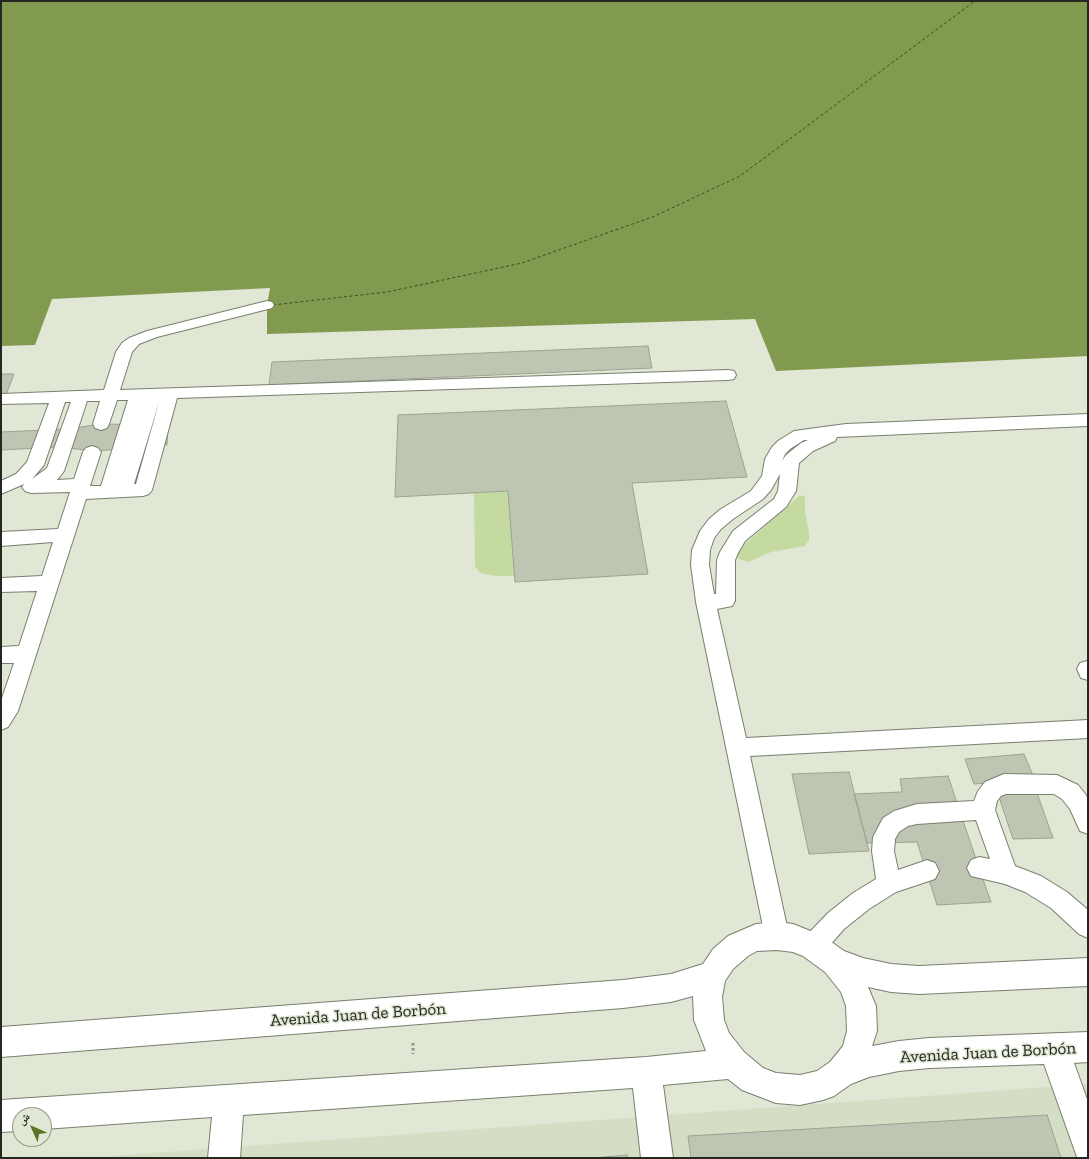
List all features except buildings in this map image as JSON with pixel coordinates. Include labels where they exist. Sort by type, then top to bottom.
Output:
[{"type":"street","points":[[824,954],[851,982],[861,1006],[862,1031],[855,1054],[842,1073],[823,1086],[792,1090],[776,1088],[753,1079],[733,1063],[718,1043],[709,1020],[707,997],[712,976],[723,959],[738,946],[756,938],[777,936],[793,938],[863,972],[884,977],[919,980],[1088,972]]},
{"type":"street","name":"Avenida Juan de Borbón","points":[[1,1042],[414,1011],[650,991],[671,988],[712,976]]},
{"type":"street","name":"Avenida Juan de Borbón","points":[[842,1073],[869,1062],[899,1056],[929,1053],[1054,1050],[1088,1047]]},
{"type":"street","points":[[1054,1050],[1088,1146]]},
{"type":"street","points":[[52,1113],[229,1102],[646,1072],[733,1063]]},
{"type":"street","points":[[646,1072],[657,1158]]},
{"type":"street","points":[[224,1158],[229,1102]]},
{"type":"street","points":[[1,1116],[12,1115]]},
{"type":"lane","points":[[101,424],[124,352],[134,341],[152,334],[267,305]]},
{"type":"lane","points":[[1,399],[728,375]]},
{"type":"lane","points":[[1,488],[31,487],[116,491],[143,490],[170,393]]},
{"type":"lane","points":[[116,491],[145,394]]},
{"type":"lane","points":[[31,487],[45,480],[55,471],[81,396]]},
{"type":"lane","points":[[1,488],[22,478],[35,465],[59,397]]},
{"type":"lane","points":[[777,936],[737,748],[715,602],[700,565],[701,550],[706,536],[715,524],[727,514],[757,495],[771,476],[774,458],[784,445],[800,435],[846,430],[1088,420]]},
{"type":"lane","points":[[715,602],[728,552],[739,536],[780,503],[787,491],[790,463],[792,459],[807,447],[846,430]]},
{"type":"lane","points":[[1,721],[8,711],[8,694],[27,654],[92,452]]},
{"type":"lane","points":[[1,539],[66,535]]},
{"type":"lane","points":[[1,585],[50,583]]},
{"type":"lane","points":[[1,655],[27,654]]},
{"type":"lane","points":[[737,748],[1088,730]]},
{"type":"lane","points":[[1006,873],[984,810],[986,798],[992,789],[1004,784],[1044,784],[1058,786],[1070,792],[1078,802],[1088,824]]},
{"type":"lane","points":[[889,884],[883,851],[884,837],[891,825],[902,818],[917,814],[984,810]]},
{"type":"lane","points":[[979,868],[1006,873],[1033,884],[1059,900],[1088,926]]},
{"type":"lane","points":[[824,954],[836,922],[862,901],[889,884],[927,871]]},
{"type":"path","points":[[412,1088],[414,1011]]},
{"type":"shaded area","points":[[1,1],[1088,1],[1088,356],[776,371],[755,319],[267,334],[267,305],[270,288],[52,299],[35,345],[1,346]]},
{"type":"shaded area","points":[[508,491],[515,576],[496,576],[480,573],[475,566],[474,493]]},
{"type":"shaded area","points":[[800,495],[805,497],[805,512],[809,532],[809,540],[805,546],[771,552],[748,562],[739,559],[736,554],[745,544]]},
{"type":"shaded area","points":[[1088,1084],[1088,1158],[84,1158]]},
{"type":"ferry route","points":[[273,305],[387,292],[522,263],[655,216],[740,176],[975,1]]}]
